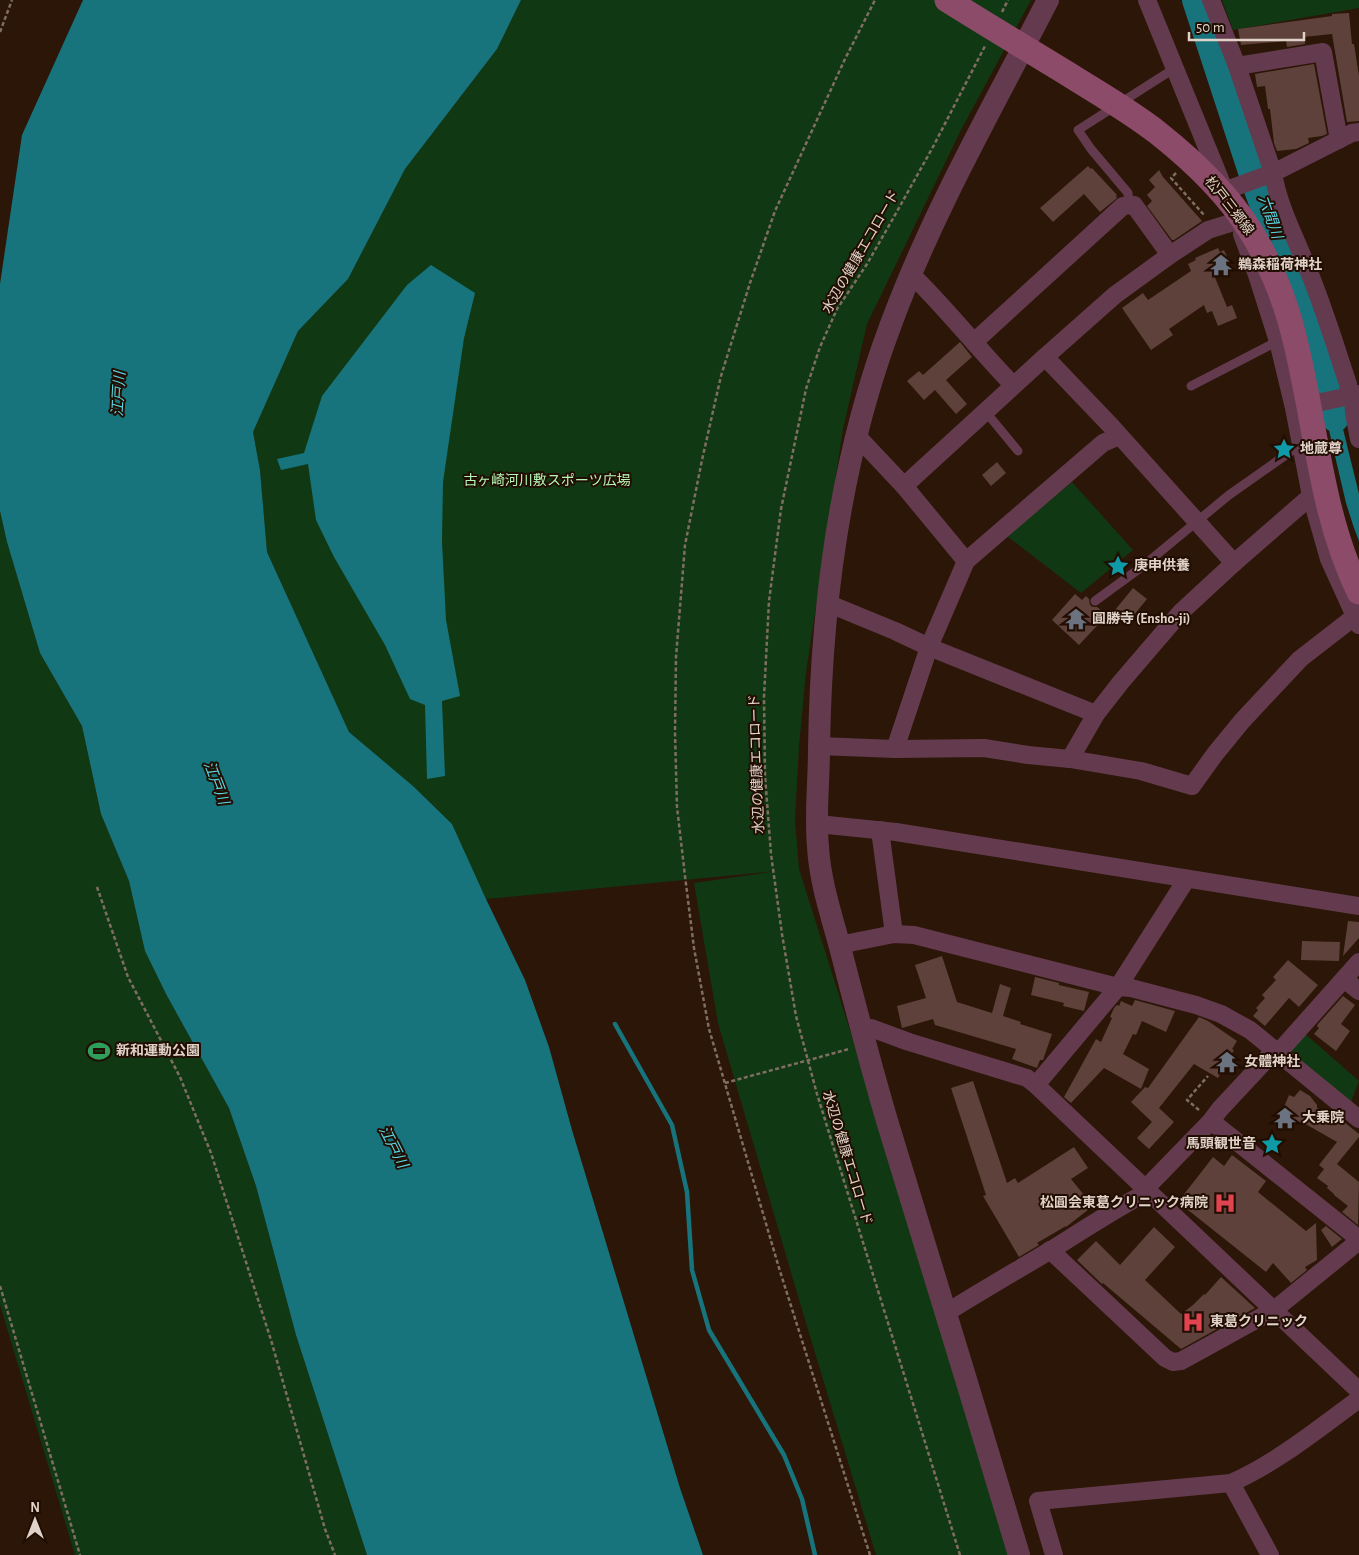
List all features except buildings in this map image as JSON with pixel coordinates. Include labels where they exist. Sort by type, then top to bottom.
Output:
[{"type":"main road","name":"松戸三郷線","points":[[946,0],[1126,110],[1158,133],[1215,184],[1250,230],[1282,298],[1294,335],[1328,505],[1354,592]]},
{"type":"street","points":[[1019,1555],[868,1058],[857,1040],[818,846],[820,692],[827,603],[841,511],[873,373],[911,274],[956,174],[1048,0]]},
{"type":"street","points":[[819,746],[895,749],[984,748],[1070,759],[1141,771],[1192,786],[1242,720],[1300,659],[1357,621],[1354,592],[1329,559],[1313,503],[1278,341],[1237,221],[1229,189],[1147,0]]},
{"type":"street","points":[[1211,0],[1237,66],[1282,205],[1323,308],[1348,384],[1354,395],[1354,413],[1359,439]]},
{"type":"street","points":[[1237,66],[1323,52],[1338,140]]},
{"type":"street","points":[[1229,189],[1271,174],[1338,140],[1359,132]]},
{"type":"street","points":[[974,342],[1123,206],[1134,205],[1170,255]]},
{"type":"street","points":[[904,486],[1013,385],[1116,295],[1170,255],[1208,230],[1237,221]]},
{"type":"street","points":[[911,274],[940,302],[1013,385]]},
{"type":"street","points":[[1045,357],[1234,563]]},
{"type":"street","points":[[1294,408],[1354,395]]},
{"type":"street","points":[[857,436],[904,486],[966,561]]},
{"type":"street","points":[[895,749],[929,647],[966,561],[1103,443],[1119,436]]},
{"type":"street","points":[[1070,759],[1096,714],[1181,612],[1234,563],[1313,503]]},
{"type":"street","points":[[1313,503],[1339,528],[1359,563]]},
{"type":"street","points":[[827,603],[929,647],[1096,714]]},
{"type":"street","points":[[818,824],[896,832],[1072,859],[1186,880],[1359,906]]},
{"type":"street","points":[[880,830],[894,934]]},
{"type":"street","points":[[1036,1085],[1118,987],[1186,880]]},
{"type":"street","points":[[839,945],[894,934],[914,935],[1196,1005],[1221,1014],[1250,1030],[1359,1119]]},
{"type":"street","points":[[946,1313],[1147,1190],[1220,1109],[1277,1052],[1359,962]]},
{"type":"street","points":[[1344,979],[1359,990]]},
{"type":"street","points":[[857,1040],[871,1028],[909,1042],[1027,1078],[1359,1391]]},
{"type":"street","points":[[1050,1250],[1165,1358],[1173,1362],[1181,1361],[1274,1310],[1359,1240],[1211,1121]]},
{"type":"street","points":[[1054,1555],[1038,1502],[1231,1483],[1253,1473],[1285,1454],[1359,1399]]},
{"type":"street","points":[[1231,1483],[1270,1555]]},
{"type":"lane","points":[[1129,205],[1128,193],[1078,130],[1175,68]]},
{"type":"lane","points":[[1191,386],[1278,341]]},
{"type":"lane","points":[[985,411],[1018,451]]},
{"type":"lane","points":[[1095,601],[1143,566],[1229,495],[1300,445]]},
{"type":"path","points":[[0,32],[12,0]]},
{"type":"path","points":[[870,1555],[779,1268],[709,1029],[694,948],[677,807],[674,733],[676,657],[685,545],[721,376],[775,211],[875,0]]},
{"type":"path","points":[[1000,16],[1008,0]]},
{"type":"path","name":"水辺の健康エコロード","points":[[960,1555],[841,1173],[796,1016],[771,854],[765,776],[764,698],[769,601],[781,509],[806,389],[820,347],[837,309],[895,216],[988,40]]},
{"type":"path","points":[[1176,173],[1171,178],[1209,220]]},
{"type":"path","points":[[97,887],[128,977],[180,1077],[211,1153],[270,1340],[325,1529],[335,1555]]},
{"type":"path","points":[[725,1083],[808,1060],[857,1040]]},
{"type":"path","points":[[1208,1076],[1187,1100],[1211,1121]]},
{"type":"path","points":[[0,1286],[80,1555]]},
{"type":"green space","name":"古ヶ崎河川敷スポーツ広場","points":[[521,0],[1031,0],[961,130],[867,324],[843,429],[806,672],[795,820],[799,869],[1016,1555],[876,1555],[718,1023],[694,883],[777,871],[486,899],[452,824],[413,786],[349,732],[267,552],[260,470],[253,432],[298,331],[348,279],[405,169],[497,49]]},
{"type":"green space","points":[[1222,0],[1359,0],[1359,8],[1233,30]]},
{"type":"green space","points":[[1072,482],[1133,550],[1081,593],[1007,536]]},
{"type":"green space","name":"新和運動公園","points":[[0,511],[7,542],[40,653],[82,726],[101,814],[129,881],[145,951],[166,994],[229,1108],[256,1186],[296,1335],[367,1555],[75,1555],[0,1305]]},
{"type":"green space","points":[[1303,1032],[1359,1081],[1351,1102],[1292,1058],[1293,1044]]},
{"type":"water","name":"江戸川","points":[[83,0],[521,0],[497,49],[405,169],[348,279],[298,331],[253,432],[260,470],[267,552],[349,732],[413,786],[452,824],[525,980],[549,1047],[572,1130],[680,1488],[703,1555],[367,1555],[296,1335],[256,1186],[229,1108],[166,994],[145,951],[129,881],[101,814],[82,726],[40,653],[7,542],[0,511],[0,284],[22,135]]},
{"type":"water","points":[[431,265],[475,293],[464,338],[443,482],[442,542],[446,620],[460,696],[442,701],[445,776],[427,779],[425,705],[410,699],[385,645],[334,557],[316,520],[308,464],[281,470],[277,459],[304,453],[322,396],[407,285]]},
{"type":"water","points":[[1331,380],[1359,494],[1359,541],[1346,503],[1318,383]]},
{"type":"waterway","name":"六間川","points":[[1196,0],[1257,187],[1302,308],[1330,396],[1335,418]]},
{"type":"waterway","points":[[615,1024],[672,1125],[687,1192],[692,1270],[709,1330],[784,1455],[802,1499],[815,1555]]},
{"type":"place","name":"鵜森稲荷神社","points":[[1221,265]]},
{"type":"place","name":"地蔵尊","points":[[1284,449]]},
{"type":"place","name":"庚申供養","points":[[1118,566]]},
{"type":"place","name":"圓勝寺 (Ensho-ji)","points":[[1076,619]]},
{"type":"place","name":"新和運動公園","points":[[99,1051]]},
{"type":"place","name":"女體神社","points":[[1227,1062]]},
{"type":"place","name":"大乗院","points":[[1285,1118]]},
{"type":"place","name":"馬頭観世音","points":[[1272,1144]]},
{"type":"place","name":"松圓会東葛クリニック病院","points":[[1225,1203]]},
{"type":"place","name":"東葛クリニック","points":[[1193,1322]]}]
